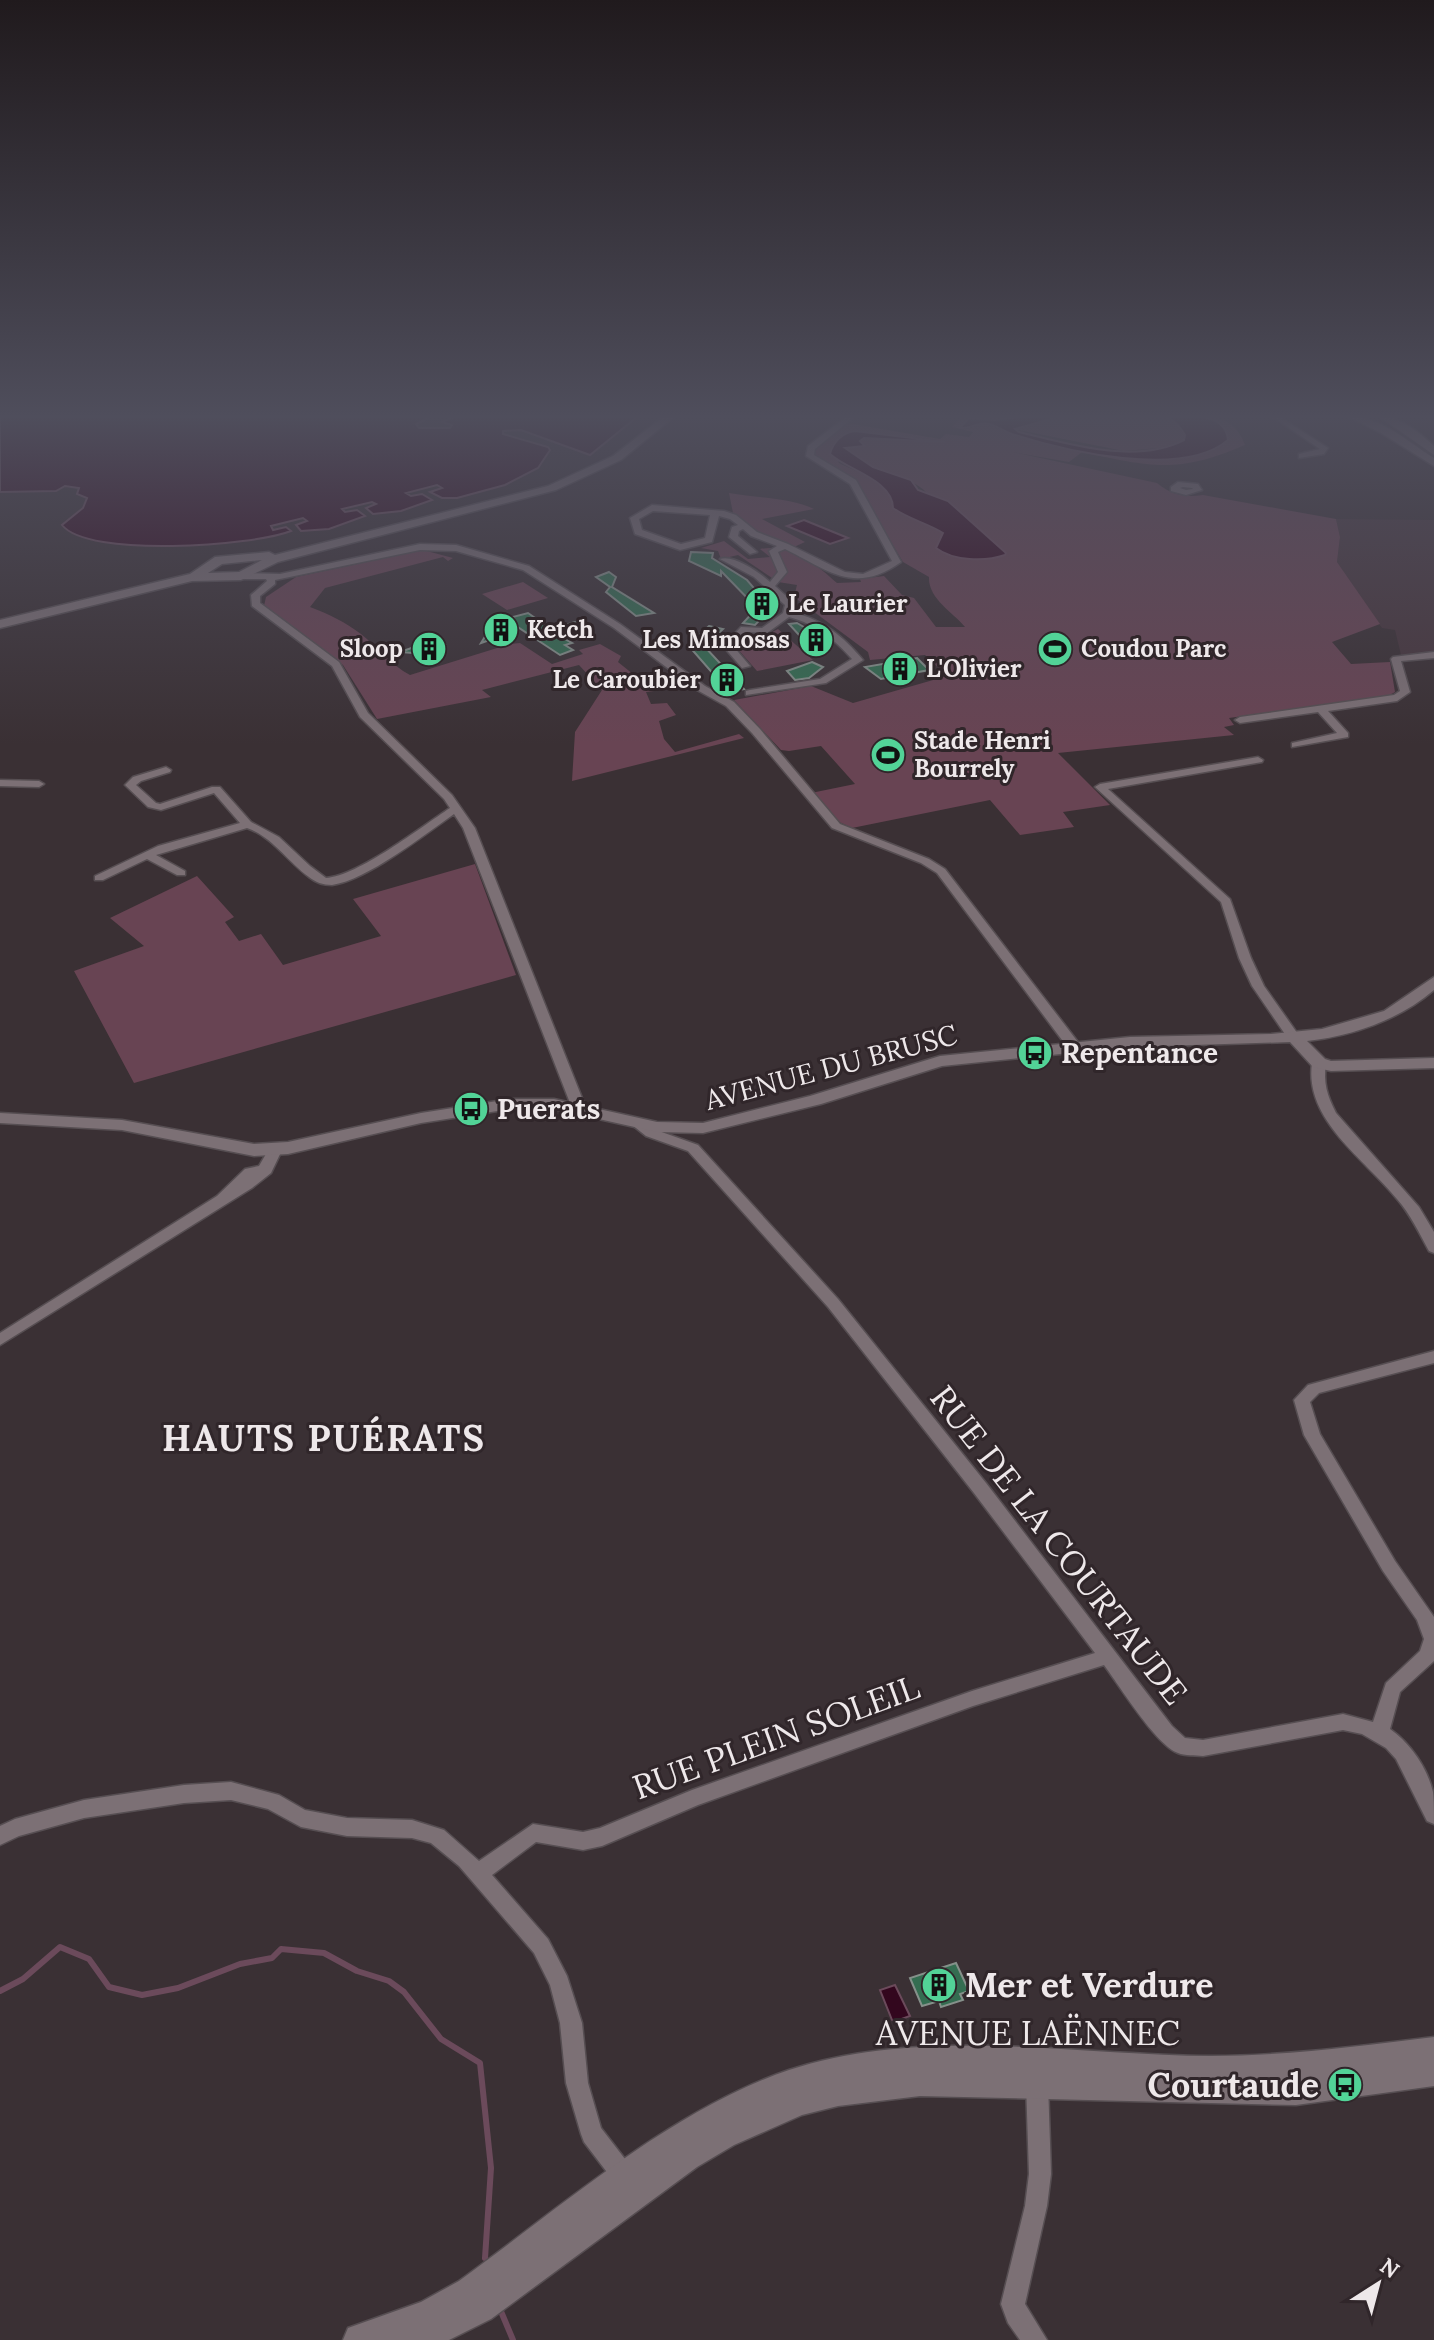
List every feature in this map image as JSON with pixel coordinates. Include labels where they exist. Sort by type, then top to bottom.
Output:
[{"type":"main road","points":[[0,624],[212,572],[241,576],[270,556],[386,526]]},
{"type":"main road","points":[[212,572],[214,562],[226,559],[253,565],[405,526]]},
{"type":"main road","name":"AVENUE LAËNNEC","points":[[360,2340],[429,2316],[471,2293],[631,2186],[723,2134],[800,2100],[838,2090],[920,2081],[1037,2074],[1305,2067],[1434,2052]]},
{"type":"main road","name":"AVENUE LAËNNEC","points":[[1037,2074],[1296,2089],[1434,2071]]},
{"type":"main road","name":"AVENUE LAËNNEC","points":[[413,2340],[479,2307],[631,2186]]},
{"type":"street","points":[[636,526],[641,533],[686,548],[709,540],[712,526]]},
{"type":"street","points":[[743,526],[735,529],[733,537],[753,552]]},
{"type":"street","points":[[744,526],[754,534],[843,575],[864,577],[897,562],[877,526]]},
{"type":"street","points":[[241,576],[270,578],[393,551],[439,546],[493,557],[537,574],[617,626],[701,688],[730,704],[836,826],[925,861],[941,871],[1076,1049]]},
{"type":"street","points":[[770,587],[783,572],[773,551],[785,546]]},
{"type":"street","points":[[724,559],[757,575],[790,604],[787,614],[764,631],[744,629],[728,646],[745,666]]},
{"type":"street","points":[[253,565],[272,582],[256,595],[255,604],[336,664],[364,715],[448,797],[469,828],[579,1108]]},
{"type":"street","points":[[750,693],[823,681],[858,660],[844,643],[814,619],[787,614]]},
{"type":"street","points":[[1240,720],[1400,697],[1405,692],[1396,659],[1434,655]]},
{"type":"street","points":[[1296,745],[1344,735],[1320,708]]},
{"type":"street","points":[[1258,760],[1100,787],[1226,901],[1258,986],[1294,1037],[1319,1063],[1331,1066],[1434,1063]]},
{"type":"street","points":[[166,770],[137,779],[130,785],[152,805],[161,807],[216,789],[247,824],[261,828],[280,841],[316,878],[333,881],[401,845],[455,809]]},
{"type":"street","points":[[0,783],[39,784]]},
{"type":"street","points":[[99,878],[147,855],[247,824]]},
{"type":"street","points":[[147,855],[181,873]]},
{"type":"street","name":"AVENUE DU BRUSC","points":[[0,1118],[122,1125],[254,1150],[275,1150],[490,1106],[532,1103],[579,1108],[689,1139],[940,1061],[1130,1042],[1294,1037],[1346,1028],[1390,1014],[1434,982]]},
{"type":"street","points":[[1319,1063],[1318,1089],[1325,1106],[1343,1131],[1399,1190],[1427,1231],[1434,1248]]},
{"type":"street","name":"RUE DE LA COURTAUDE","points":[[689,1139],[833,1303],[973,1480],[1106,1657],[1165,1732],[1181,1746],[1203,1748],[1343,1722],[1380,1730]]},
{"type":"street","points":[[243,1177],[254,1150]]},
{"type":"street","points":[[0,1340],[248,1185],[266,1170],[275,1150]]},
{"type":"street","points":[[222,1199],[243,1177],[258,1169],[266,1170]]},
{"type":"street","points":[[1434,1357],[1314,1389],[1302,1400],[1312,1435],[1389,1566],[1425,1617],[1433,1639],[1428,1655],[1392,1688],[1380,1730],[1408,1760],[1434,1815]]},
{"type":"street","name":"RUE PLEIN SOLEIL","points":[[478,1873],[533,1833],[583,1841],[602,1837],[692,1799],[972,1699],[1106,1657]]},
{"type":"street","points":[[0,1836],[15,1828],[84,1809],[184,1794],[231,1791],[272,1801],[301,1818],[347,1827],[412,1829],[437,1836],[478,1873],[541,1946],[560,1983],[571,2023],[577,2083],[592,2134],[631,2186]]},
{"type":"street","points":[[1035,2340],[1016,2315],[1013,2304],[1036,2206],[1040,2174],[1037,2074]]},
{"type":"shaded area","points":[[64,526],[271,526],[273,530],[286,527],[291,531],[243,541],[172,546],[103,542],[78,535]]},
{"type":"shaded area","points":[[297,526],[337,526],[329,529],[301,531]]},
{"type":"shaded area","points":[[750,526],[775,526],[805,542],[794,547]]},
{"type":"shaded area","points":[[787,526],[819,526],[848,538],[830,544]]},
{"type":"shaded area","points":[[882,526],[929,526],[944,534],[937,547],[955,557],[944,526],[1338,526],[1340,537],[1337,562],[1380,624],[1332,642],[1351,664],[1390,662],[1395,692],[1388,696],[1229,718],[1234,725],[1224,727],[1234,735],[1058,753],[1110,805],[1063,812],[1074,827],[1020,835],[990,800],[852,828],[835,820],[811,793],[855,784],[821,746],[781,750],[734,700],[811,686],[853,703],[947,676],[925,655],[870,660],[868,652],[794,597],[797,585],[778,582],[738,555],[721,559],[718,551],[701,548],[724,541],[748,559],[770,557],[760,549],[782,549],[811,562],[837,583],[861,582],[860,579],[884,576],[902,595],[914,598],[936,627],[965,627],[937,599],[929,577],[903,562]]},
{"type":"shaded area","points":[[931,526],[976,526],[1006,553],[988,559],[951,556],[936,548],[943,533]]},
{"type":"shaded area","points":[[1338,526],[1434,526],[1434,653],[1401,655],[1395,630],[1382,628],[1337,562],[1340,537]]},
{"type":"shaded area","points":[[423,550],[453,558],[448,561],[443,557],[325,588],[310,607],[355,630],[410,675],[510,644],[520,643],[552,664],[583,654],[579,650],[600,644],[621,656],[618,662],[654,691],[646,692],[651,704],[667,703],[676,715],[659,721],[664,739],[675,752],[739,734],[744,738],[572,781],[575,732],[602,690],[579,665],[482,690],[491,697],[377,719],[343,665],[264,606],[266,597],[296,577]]},
{"type":"shaded area","points":[[523,582],[548,598],[507,610],[482,594]]},
{"type":"shaded area","points":[[778,629],[813,660],[757,671],[736,647],[743,639],[761,638]]},
{"type":"shaded area","points":[[475,864],[516,975],[134,1083],[74,971],[144,946],[110,918],[197,876],[234,917],[225,922],[239,941],[261,934],[283,965],[381,936],[353,899]]},
{"type":"shaded area","points":[[895,1985],[910,2016],[896,2021],[892,2020],[880,1990]]},
{"type":"building","points":[[691,552],[713,553],[712,558],[747,580],[764,600],[773,598],[777,602],[755,625],[743,623],[757,608],[721,571],[721,576],[689,561]]},
{"type":"building","points":[[609,572],[616,577],[612,587],[654,613],[636,616],[606,592],[610,587],[596,577]]},
{"type":"building","points":[[528,613],[551,629],[575,622],[588,630],[563,638],[572,643],[565,645],[573,650],[560,655],[516,626],[512,632],[481,643],[494,622]]},
{"type":"building","name":"Les Mimosas","points":[[797,623],[831,643],[827,652],[809,646],[789,624]]},
{"type":"building","points":[[709,626],[723,629],[704,646],[744,689],[729,692],[688,645]]},
{"type":"building","points":[[426,643],[445,645],[439,655],[400,652]]},
{"type":"building","name":"L'Olivier","points":[[917,658],[929,670],[881,679],[865,667]]},
{"type":"building","points":[[812,662],[823,667],[809,678],[795,680],[787,671]]},
{"type":"building","name":"Mer et Verdure","points":[[956,1963],[969,1991],[960,1994],[963,2000],[941,2007],[939,2001],[922,2006],[910,1978]]},
{"type":"waterway","points":[[0,1991],[23,1979],[60,1947],[89,1959],[109,1987],[142,1995],[178,1988],[240,1964],[272,1958],[281,1949],[324,1953],[357,1971],[389,1981],[404,1992],[441,2039],[480,2063],[491,2168],[485,2258]]},
{"type":"waterway","points":[[500,2309],[513,2340]]},
{"type":"place","name":"Le Laurier","points":[[762,604]]},
{"type":"place","name":"Ketch","points":[[501,630]]},
{"type":"place","name":"Les Mimosas","points":[[816,640]]},
{"type":"place","name":"Sloop","points":[[429,649]]},
{"type":"place","name":"Coudou Parc","points":[[1055,649]]},
{"type":"place","name":"L'Olivier","points":[[900,669]]},
{"type":"place","name":"Le Caroubier","points":[[727,680]]},
{"type":"place","name":"Stade Henri Bourrely","points":[[888,755]]},
{"type":"place","name":"Repentance","points":[[1035,1053]]},
{"type":"place","name":"Puerats","points":[[471,1109]]},
{"type":"place","name":"Mer et Verdure","points":[[939,1985]]},
{"type":"place","name":"Courtaude","points":[[1345,2085]]},
{"type":"district","name":"HAUTS PUÉRATS","points":[[324,1438]]}]
